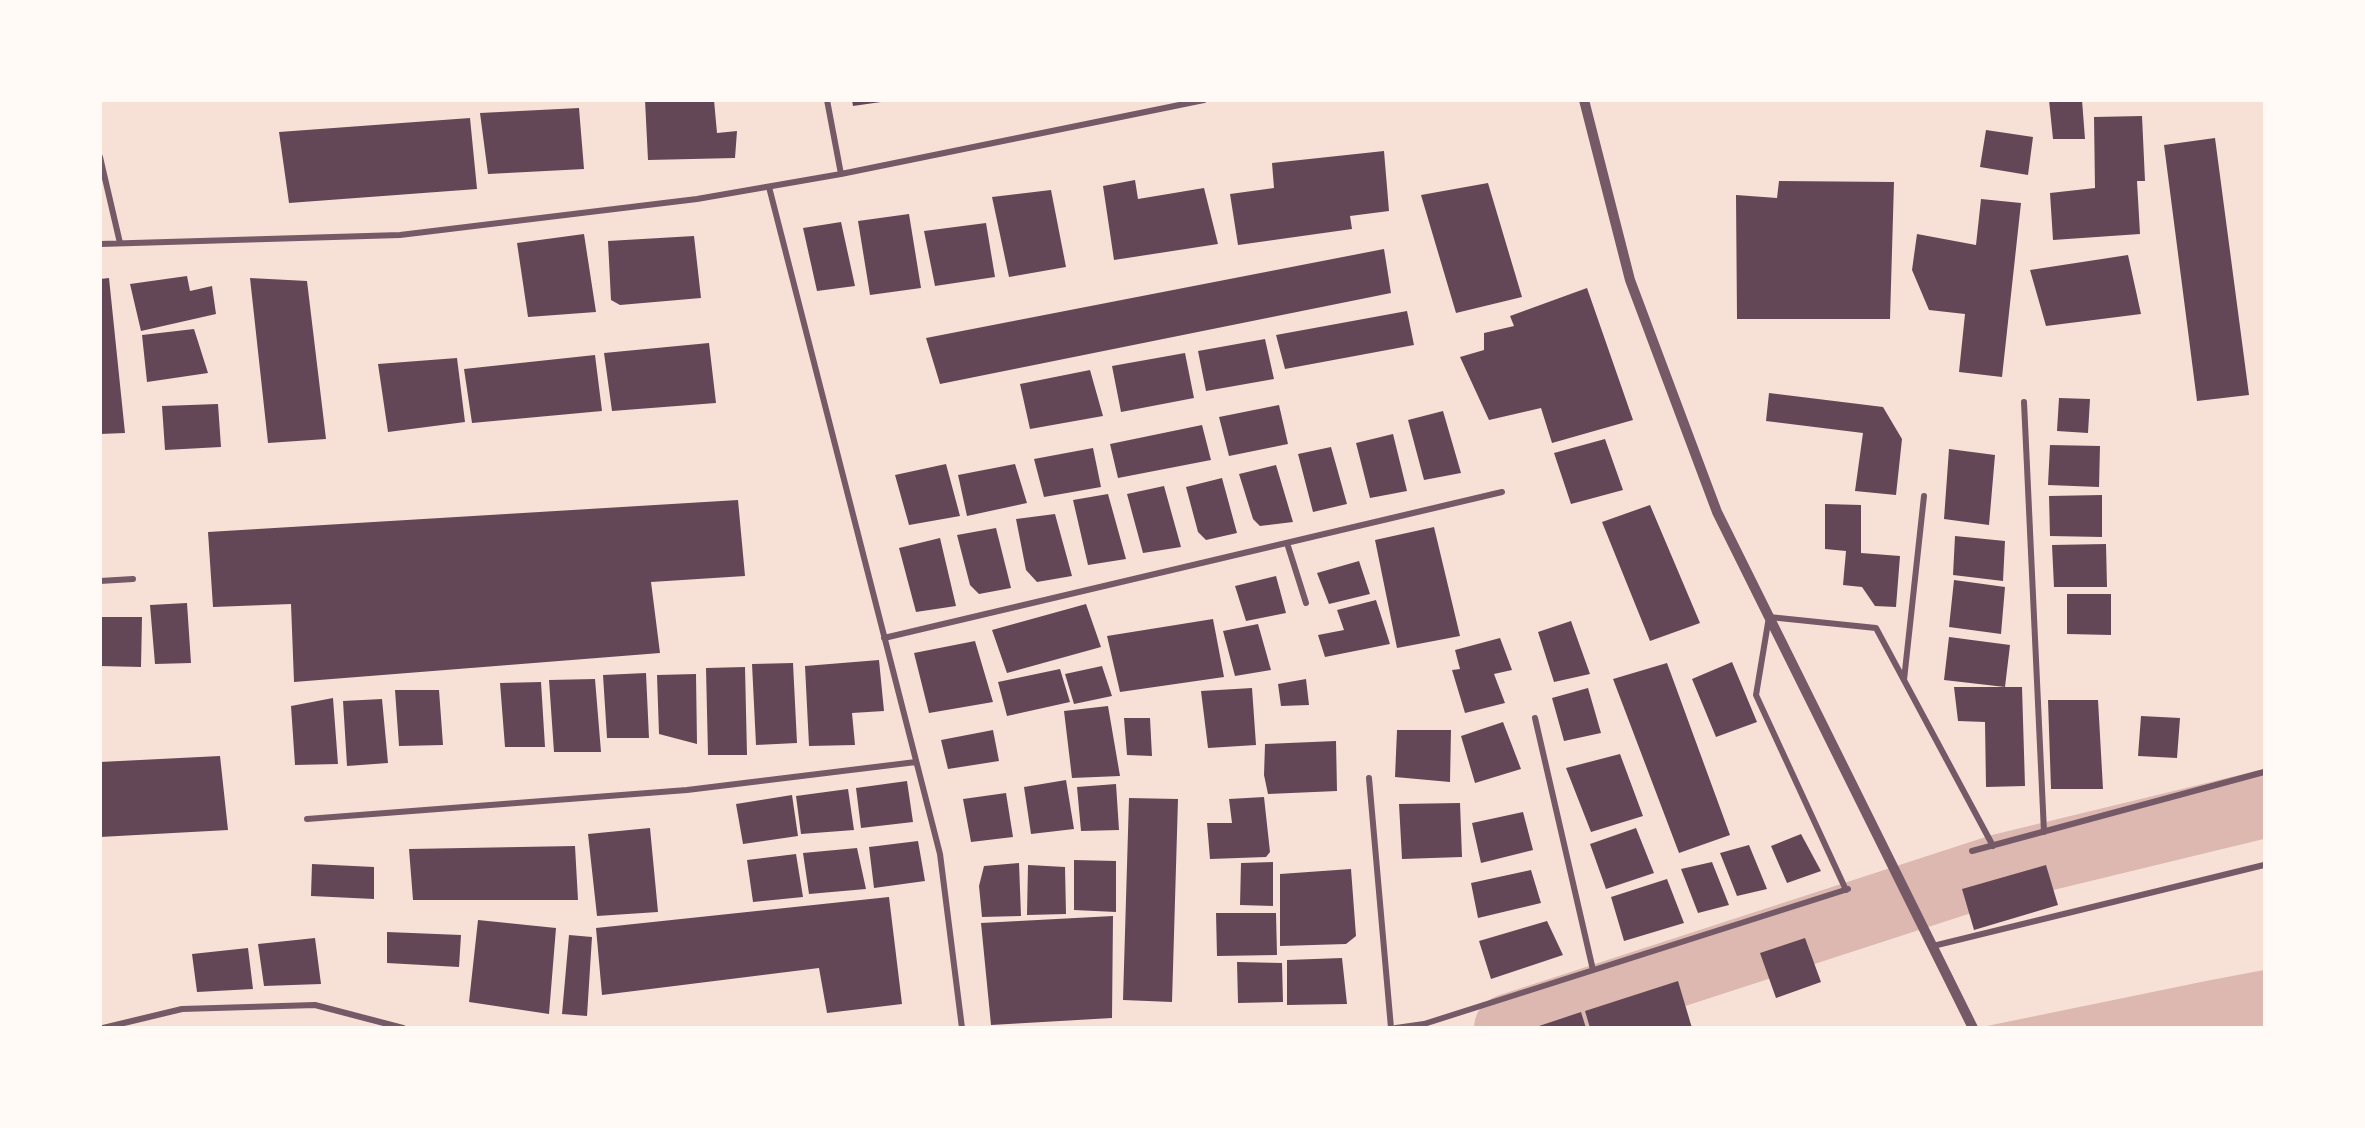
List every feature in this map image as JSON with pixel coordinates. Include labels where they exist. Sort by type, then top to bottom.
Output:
[{"type":"street","points":[[827,100],[841,174]]},
{"type":"street","points":[[100,244],[400,235],[697,199],[841,174],[1204,100]]},
{"type":"street","points":[[1584,100],[1630,280],[1717,512],[1973,1028]]},
{"type":"street","points":[[100,157],[120,243]]},
{"type":"street","points":[[769,187],[940,854],[962,1028]]},
{"type":"street","points":[[2024,402],[2044,832]]},
{"type":"street","points":[[884,638],[1502,492]]},
{"type":"street","points":[[1904,681],[1924,496]]},
{"type":"street","points":[[1287,543],[1306,603]]},
{"type":"street","points":[[100,581],[133,579]]},
{"type":"street","points":[[1769,617],[1876,628],[1993,846]]},
{"type":"street","points":[[1396,1028],[1424,1024],[1848,889],[1756,695],[1769,617]]},
{"type":"street","points":[[1535,718],[1593,970]]},
{"type":"street","points":[[307,819],[687,790],[916,762]]},
{"type":"street","points":[[1972,851],[2265,772]]},
{"type":"street","points":[[1369,778],[1391,1028]]},
{"type":"street","points":[[1933,946],[2265,865]]},
{"type":"street","points":[[103,1028],[182,1009],[315,1005],[403,1028]]},
{"type":"shaded area","points":[[2264,970],[2264,1027],[1982,1027],[2206,981]]},
{"type":"building","points":[[645,100],[714,100],[717,133],[737,131],[735,158],[648,160]]},
{"type":"building","points":[[852,100],[881,100],[881,102],[853,106]]},
{"type":"building","points":[[2049,100],[2082,100],[2085,139],[2053,139]]},
{"type":"building","points":[[579,108],[584,169],[488,174],[480,113]]},
{"type":"building","points":[[2142,116],[2145,181],[2137,181],[2140,234],[2053,240],[2050,193],[2095,188],[2094,117]]},
{"type":"building","points":[[470,118],[477,189],[289,203],[279,132]]},
{"type":"building","points":[[1986,130],[2033,137],[2028,175],[1980,167]]},
{"type":"building","points":[[2215,138],[2249,395],[2197,401],[2164,145]]},
{"type":"building","points":[[1384,151],[1389,211],[1350,216],[1352,229],[1238,245],[1230,194],[1274,188],[1272,163]]},
{"type":"building","points":[[1135,180],[1138,199],[1204,188],[1218,244],[1114,260],[1103,186]]},
{"type":"building","points":[[1779,181],[1894,182],[1890,319],[1737,319],[1736,195],[1777,198]]},
{"type":"building","points":[[1488,183],[1522,297],[1456,313],[1421,195]]},
{"type":"building","points":[[1051,190],[1066,267],[1009,277],[992,197]]},
{"type":"building","points":[[1981,199],[2021,203],[2002,377],[1959,372],[1965,314],[1929,310],[1912,270],[1917,234],[1976,245]]},
{"type":"building","points":[[909,214],[921,288],[870,295],[858,221]]},
{"type":"building","points":[[841,222],[855,286],[817,291],[803,228]]},
{"type":"building","points":[[986,223],[995,277],[935,286],[924,231]]},
{"type":"building","points":[[584,234],[596,312],[528,317],[517,243]]},
{"type":"building","points":[[694,236],[701,298],[620,305],[611,300],[608,241]]},
{"type":"building","points":[[1384,249],[1391,293],[940,384],[926,338]]},
{"type":"building","points":[[2128,255],[2141,314],[2046,326],[2030,270]]},
{"type":"building","points":[[187,276],[190,291],[212,286],[216,314],[141,331],[130,284]]},
{"type":"building","points":[[109,278],[125,433],[100,434],[100,279]]},
{"type":"building","points":[[250,278],[307,281],[326,439],[268,443]]},
{"type":"building","points":[[1587,288],[1633,420],[1552,443],[1541,408],[1489,420],[1460,357],[1484,350],[1484,333],[1514,326],[1510,316]]},
{"type":"building","points":[[1407,311],[1414,345],[1285,369],[1276,335]]},
{"type":"building","points":[[194,329],[208,373],[147,382],[142,335]]},
{"type":"building","points":[[1265,339],[1274,379],[1206,391],[1198,351]]},
{"type":"building","points":[[709,343],[716,403],[612,411],[604,353]]},
{"type":"building","points":[[1185,353],[1194,398],[1121,412],[1112,366]]},
{"type":"building","points":[[595,355],[602,411],[472,423],[464,369]]},
{"type":"building","points":[[457,358],[465,422],[388,432],[378,364]]},
{"type":"building","points":[[1090,370],[1103,416],[1030,429],[1020,384]]},
{"type":"building","points":[[1769,393],[1883,407],[1902,439],[1896,495],[1855,491],[1863,433],[1766,421]]},
{"type":"building","points":[[2059,398],[2090,399],[2088,433],[2057,431]]},
{"type":"building","points":[[218,404],[221,447],[165,450],[162,406]]},
{"type":"building","points":[[1279,405],[1288,444],[1229,456],[1219,417]]},
{"type":"building","points":[[1443,411],[1461,473],[1424,480],[1408,420]]},
{"type":"building","points":[[1202,425],[1211,460],[1118,478],[1110,444]]},
{"type":"building","points":[[1393,434],[1407,491],[1370,498],[1356,443]]},
{"type":"building","points":[[1605,439],[1623,490],[1571,504],[1554,453]]},
{"type":"building","points":[[2050,445],[2100,446],[2099,487],[2048,485]]},
{"type":"building","points":[[1331,447],[1347,504],[1313,512],[1298,454]]},
{"type":"building","points":[[1093,448],[1101,487],[1044,497],[1034,459]]},
{"type":"building","points":[[1949,449],[1995,455],[1989,525],[1944,519]]},
{"type":"building","points":[[946,464],[960,516],[909,525],[895,475]]},
{"type":"building","points":[[1015,464],[1027,503],[967,516],[958,475]]},
{"type":"building","points":[[1276,465],[1293,522],[1260,526],[1253,519],[1239,474]]},
{"type":"building","points":[[1222,478],[1237,533],[1206,540],[1198,532],[1186,487]]},
{"type":"building","points":[[1164,486],[1181,547],[1143,553],[1127,494]]},
{"type":"building","points":[[1108,494],[1126,559],[1088,565],[1073,500]]},
{"type":"building","points":[[2102,495],[2102,537],[2050,536],[2049,496]]},
{"type":"building","points":[[738,500],[745,576],[651,582],[660,653],[294,682],[291,604],[213,607],[208,532]]},
{"type":"building","points":[[1825,504],[1861,505],[1861,553],[1900,556],[1896,607],[1875,606],[1862,587],[1843,585],[1846,551],[1825,549]]},
{"type":"building","points":[[1650,505],[1700,623],[1650,641],[1602,522]]},
{"type":"building","points":[[1055,514],[1072,576],[1037,582],[1026,570],[1016,519]]},
{"type":"building","points":[[1434,527],[1460,636],[1397,648],[1375,540]]},
{"type":"building","points":[[996,528],[1011,588],[979,594],[970,585],[957,535]]},
{"type":"building","points":[[1955,536],[2005,541],[2003,581],[1953,575]]},
{"type":"building","points":[[940,538],[956,606],[916,612],[899,548]]},
{"type":"building","points":[[2106,544],[2107,587],[2054,587],[2052,545]]},
{"type":"building","points":[[1359,561],[1370,594],[1329,604],[1317,573]]},
{"type":"building","points":[[1276,576],[1286,613],[1246,621],[1235,586]]},
{"type":"building","points":[[1954,580],[2005,587],[2001,634],[1949,627]]},
{"type":"building","points":[[2067,594],[2111,594],[2111,635],[2067,634]]},
{"type":"building","points":[[1376,600],[1390,644],[1325,657],[1318,635],[1344,630],[1337,610]]},
{"type":"building","points":[[187,603],[191,663],[155,664],[150,605]]},
{"type":"building","points":[[1086,604],[1101,647],[1007,673],[992,630]]},
{"type":"building","points":[[100,617],[142,617],[141,667],[100,666]]},
{"type":"building","points":[[1213,619],[1224,677],[1120,692],[1107,636]]},
{"type":"building","points":[[1571,621],[1590,674],[1554,682],[1538,632]]},
{"type":"building","points":[[1258,624],[1271,670],[1235,676],[1223,631]]},
{"type":"building","points":[[1949,637],[2010,645],[2005,687],[1944,680]]},
{"type":"building","points":[[1500,638],[1512,670],[1494,674],[1505,703],[1465,713],[1452,670],[1460,669],[1455,650]]},
{"type":"building","points":[[975,641],[993,702],[929,713],[914,653]]},
{"type":"building","points":[[879,660],[884,711],[852,713],[855,745],[809,746],[805,666]]},
{"type":"building","points":[[1732,662],[1757,722],[1716,737],[1692,679]]},
{"type":"building","points":[[793,663],[797,743],[756,745],[752,664]]},
{"type":"building","points":[[1667,663],[1730,835],[1679,853],[1613,679]]},
{"type":"building","points":[[1102,666],[1112,696],[1074,704],[1065,674]]},
{"type":"building","points":[[745,667],[747,755],[708,755],[706,668]]},
{"type":"building","points":[[1060,669],[1070,702],[1007,716],[998,682]]},
{"type":"building","points":[[646,673],[649,738],[607,738],[603,675]]},
{"type":"building","points":[[696,674],[697,744],[659,734],[657,675]]},
{"type":"building","points":[[595,679],[601,752],[554,752],[549,680]]},
{"type":"building","points":[[1306,679],[1309,705],[1281,706],[1278,684]]},
{"type":"building","points":[[541,682],[545,747],[505,747],[500,683]]},
{"type":"building","points":[[1954,687],[2022,687],[2025,786],[1986,787],[1985,722],[1958,721]]},
{"type":"building","points":[[1252,688],[1256,745],[1208,748],[1201,691]]},
{"type":"building","points":[[1588,688],[1601,733],[1564,741],[1552,698]]},
{"type":"building","points":[[395,690],[439,690],[443,745],[399,746]]},
{"type":"building","points":[[333,698],[338,764],[295,765],[291,706]]},
{"type":"building","points":[[382,699],[388,763],[347,766],[343,701]]},
{"type":"building","points":[[2048,700],[2098,700],[2103,789],[2051,789]]},
{"type":"building","points":[[1108,706],[1120,776],[1072,778],[1064,711]]},
{"type":"building","points":[[2141,716],[2180,718],[2177,758],[2138,756]]},
{"type":"building","points":[[1124,718],[1150,718],[1152,756],[1127,755]]},
{"type":"building","points":[[1503,722],[1521,769],[1475,783],[1461,736]]},
{"type":"building","points":[[993,730],[999,761],[948,769],[941,740]]},
{"type":"building","points":[[1397,730],[1451,730],[1450,782],[1395,777]]},
{"type":"building","points":[[1336,741],[1337,791],[1268,794],[1264,775],[1265,744]]},
{"type":"building","points":[[1620,754],[1643,816],[1591,832],[1566,768]]},
{"type":"building","points":[[220,756],[228,830],[100,837],[100,762]]},
{"type":"building","points":[[1066,780],[1074,829],[1031,834],[1024,787]]},
{"type":"building","points":[[907,781],[913,822],[861,828],[856,788]]},
{"type":"building","points":[[1116,784],[1119,830],[1081,831],[1077,787]]},
{"type":"building","points":[[848,789],[854,830],[801,834],[796,796]]},
{"type":"building","points":[[1006,793],[1013,837],[971,842],[963,799]]},
{"type":"building","points":[[792,795],[798,836],[743,844],[736,804]]},
{"type":"building","points":[[1264,797],[1270,852],[1266,857],[1210,859],[1207,823],[1232,823],[1229,799]]},
{"type":"building","points":[[1129,798],[1178,799],[1172,1002],[1123,1000]]},
{"type":"building","points":[[1460,803],[1462,857],[1402,859],[1399,804]]},
{"type":"building","points":[[1523,812],[1533,850],[1481,863],[1472,823]]},
{"type":"building","points":[[650,828],[658,912],[597,916],[588,834]]},
{"type":"building","points":[[1636,828],[1654,873],[1606,889],[1590,844]]},
{"type":"building","points":[[1801,834],[1821,871],[1787,883],[1771,846]]},
{"type":"building","points":[[918,841],[925,881],[874,888],[869,847]]},
{"type":"building","points":[[1749,845],[1767,889],[1737,896],[1720,853]]},
{"type":"building","points":[[575,846],[578,900],[413,900],[409,849]]},
{"type":"building","points":[[857,848],[866,889],[809,894],[803,853]]},
{"type":"building","points":[[796,854],[803,897],[753,902],[747,860]]},
{"type":"building","points":[[1074,860],[1116,861],[1116,912],[1074,910]]},
{"type":"building","points":[[1273,862],[1273,906],[1240,905],[1241,863]]},
{"type":"building","points":[[1712,862],[1729,905],[1698,913],[1681,869]]},
{"type":"building","points":[[1019,863],[1021,916],[982,917],[979,886],[984,866]]},
{"type":"building","points":[[312,864],[374,867],[374,899],[311,896]]},
{"type":"building","points":[[1028,865],[1065,867],[1066,914],[1027,915]]},
{"type":"building","points":[[2046,865],[2058,905],[1974,930],[1962,889]]},
{"type":"building","points":[[1351,869],[1356,936],[1346,944],[1280,946],[1280,874]]},
{"type":"building","points":[[1531,870],[1541,903],[1478,918],[1471,883]]},
{"type":"building","points":[[1667,879],[1684,923],[1624,941],[1611,897]]},
{"type":"building","points":[[889,897],[902,1004],[827,1013],[819,968],[602,995],[596,928]]},
{"type":"building","points":[[1216,913],[1276,913],[1277,955],[1217,956]]},
{"type":"building","points":[[1113,916],[1112,1018],[991,1025],[981,923]]},
{"type":"building","points":[[478,920],[556,928],[549,1014],[469,1002]]},
{"type":"building","points":[[1547,921],[1563,955],[1491,979],[1479,941]]},
{"type":"building","points":[[387,932],[461,935],[459,967],[387,963]]},
{"type":"building","points":[[569,935],[592,937],[587,1016],[562,1014]]},
{"type":"building","points":[[315,938],[321,984],[264,986],[258,944]]},
{"type":"building","points":[[1805,938],[1821,982],[1776,998],[1760,953]]},
{"type":"building","points":[[248,948],[253,989],[197,992],[192,954]]},
{"type":"building","points":[[1342,958],[1347,1004],[1287,1005],[1287,960]]},
{"type":"building","points":[[1237,962],[1282,963],[1283,1002],[1238,1003]]},
{"type":"building","points":[[1678,981],[1692,1028],[1590,1028],[1585,1011]]},
{"type":"building","points":[[1581,1012],[1586,1028],[1536,1028],[1536,1027]]},
{"type":"waterway","points":[[1508,1028],[2000,868],[2264,804]]}]
